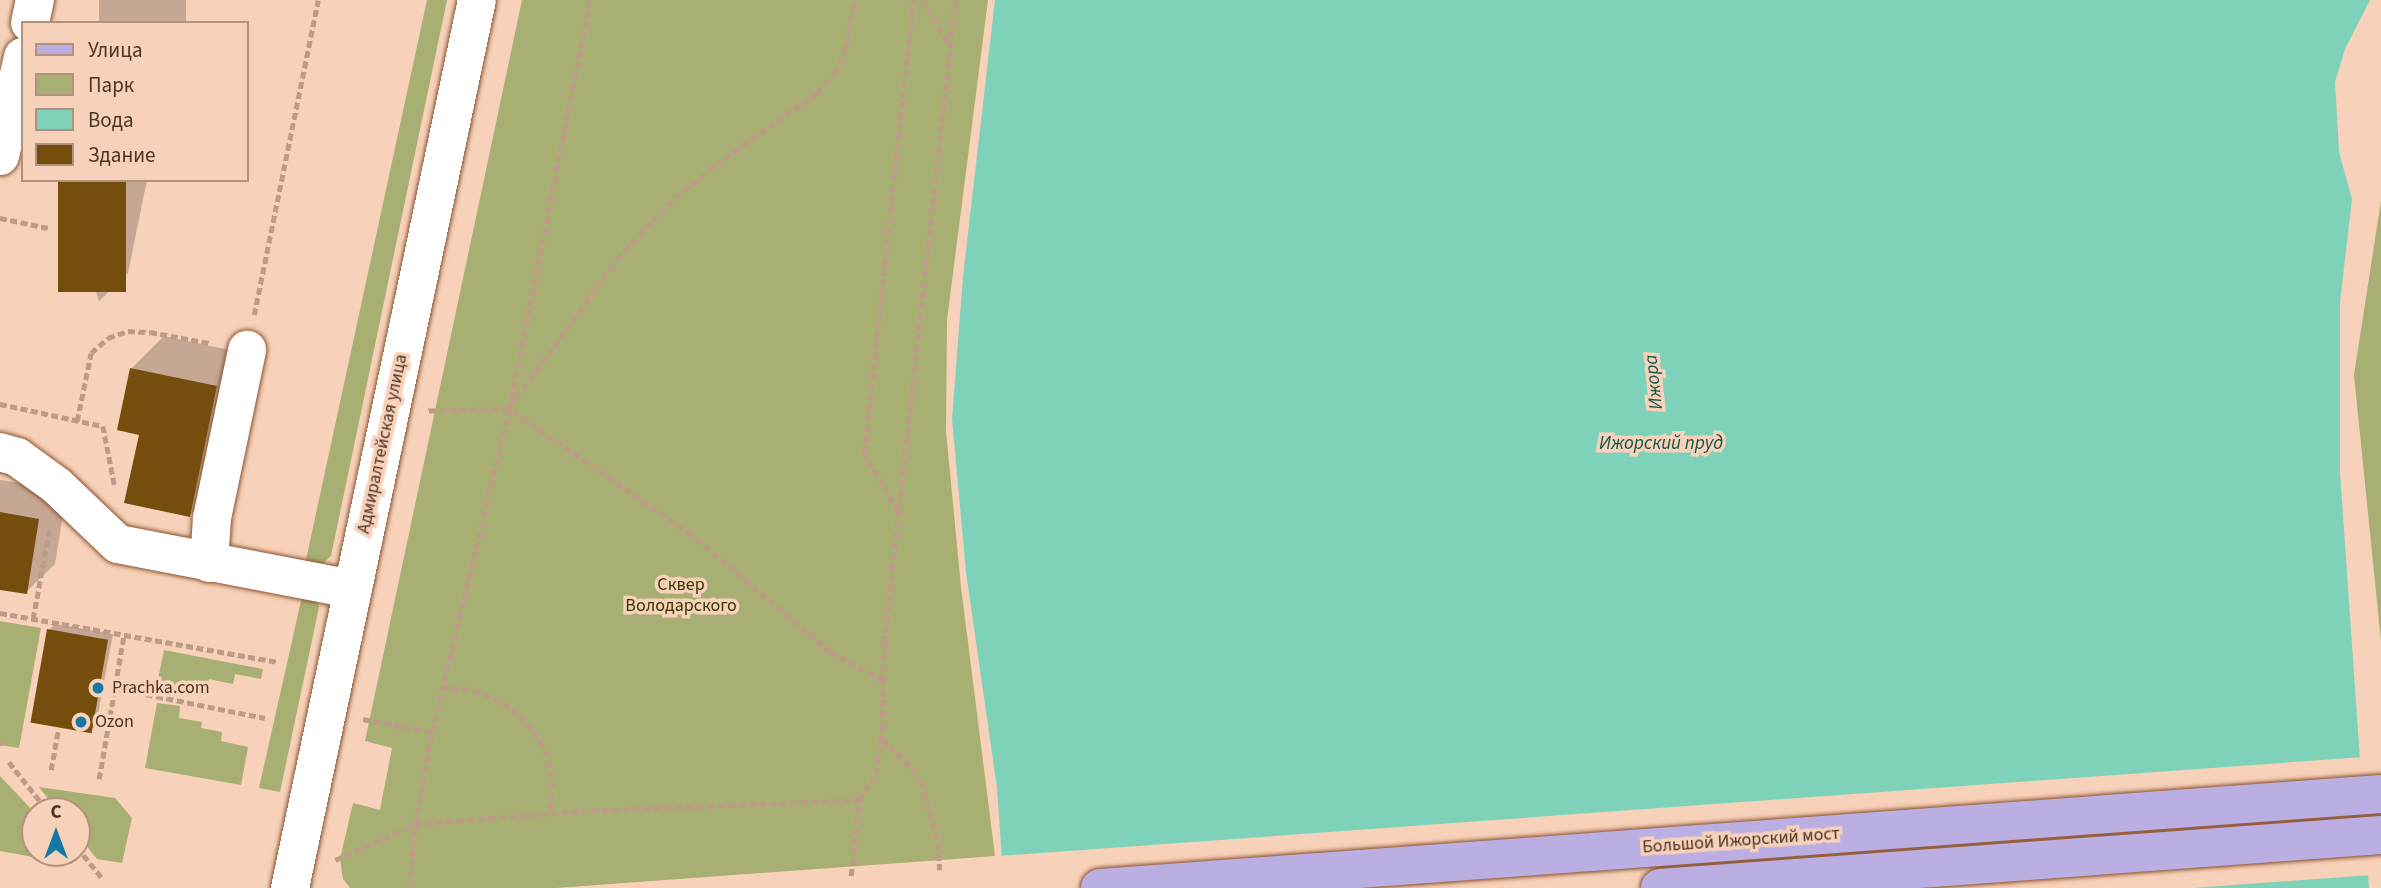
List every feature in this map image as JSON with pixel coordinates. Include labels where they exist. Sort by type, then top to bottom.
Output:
[{"type":"main road","name":"Большой Ижорский мост","points":[[1100,888],[2381,794]]},
{"type":"main road","points":[[1660,888],[2381,835]]},
{"type":"street","points":[[30,21],[35,0]]},
{"type":"street","name":"Адмиралтейская улица","points":[[290,888],[477,0]]},
{"type":"street","points":[[0,156],[21,66]]},
{"type":"street","points":[[209,563],[212,518],[247,350]]},
{"type":"street","points":[[0,452],[17,457],[57,486],[118,544],[352,589]]},
{"type":"path","points":[[77,421],[91,353],[108,338],[128,331],[150,332],[247,350],[318,0]]},
{"type":"path","points":[[409,888],[415,824],[432,732],[509,409],[590,0]]},
{"type":"path","points":[[509,409],[617,259],[675,197],[734,151],[817,93],[834,74],[845,51],[854,0]]},
{"type":"path","points":[[898,513],[864,453],[913,0]]},
{"type":"path","points":[[922,0],[950,46]]},
{"type":"path","points":[[851,876],[859,800],[876,774],[881,738],[884,643],[955,0]]},
{"type":"path","points":[[0,218],[48,228]]},
{"type":"path","points":[[0,404],[103,426],[127,546]]},
{"type":"path","points":[[425,411],[509,409],[691,535],[830,652],[883,681]]},
{"type":"path","points":[[33,619],[57,486]]},
{"type":"path","points":[[0,613],[277,662]]},
{"type":"path","points":[[99,779],[124,635]]},
{"type":"path","points":[[442,687],[474,690],[504,703],[528,723],[545,750],[553,781],[550,814]]},
{"type":"path","points":[[115,688],[265,718]]},
{"type":"path","points":[[368,720],[432,732]]},
{"type":"path","points":[[51,770],[58,732]]},
{"type":"path","points":[[881,738],[912,768],[920,782],[938,843],[940,870]]},
{"type":"path","points":[[0,739],[0,749]]},
{"type":"path","points":[[9,762],[37,797]]},
{"type":"path","points":[[331,861],[415,824],[550,814],[859,800]]},
{"type":"path","points":[[91,865],[103,880]]},
{"type":"green space","points":[[427,0],[447,0],[331,556],[320,566],[304,569]]},
{"type":"green space","name":"Сквер Володарского","points":[[522,0],[988,0],[947,320],[946,431],[961,587],[995,856],[556,888],[350,888],[343,879],[340,859],[353,803],[380,810],[392,748],[365,741]]},
{"type":"green space","points":[[2381,201],[2381,641],[2354,375]]},
{"type":"green space","points":[[303,592],[317,602],[319,607],[280,792],[259,788]]},
{"type":"green space","points":[[0,621],[41,628],[19,748],[0,745]]},
{"type":"green space","points":[[164,650],[263,669],[261,679],[235,674],[233,684],[209,679],[208,685],[182,680],[179,694],[156,689]]},
{"type":"green space","points":[[157,703],[180,706],[179,718],[202,722],[201,728],[222,732],[221,741],[248,747],[241,785],[145,768]]},
{"type":"green space","points":[[0,776],[21,798],[21,855],[0,851]]},
{"type":"green space","points":[[39,787],[115,798],[132,818],[122,863],[97,859],[91,852],[91,797],[47,797]]},
{"type":"water","name":"Ижорский пруд","points":[[995,0],[2370,0],[2345,49],[2335,82],[2339,152],[2352,199],[2340,302],[2340,473],[2369,888],[1004,888],[997,788],[966,572],[952,419],[963,277]]},
{"type":"pier","points":[[2363,757],[2371,875],[2193,888],[1000,888],[998,856]]},
{"type":"building","points":[[58,182],[126,182],[126,292],[58,292]]},
{"type":"building","points":[[130,368],[217,386],[190,517],[124,503],[139,435],[117,430]]},
{"type":"building","points":[[0,512],[39,519],[27,594],[0,590]]},
{"type":"building","points":[[47,629],[108,640],[92,733],[31,723]]},
{"type":"place","name":"Prachka.com","points":[[98,688]]},
{"type":"place","name":"Ozon","points":[[81,722]]},
{"type":"water label","name":"Ижора","points":[[1654,382]]}]
